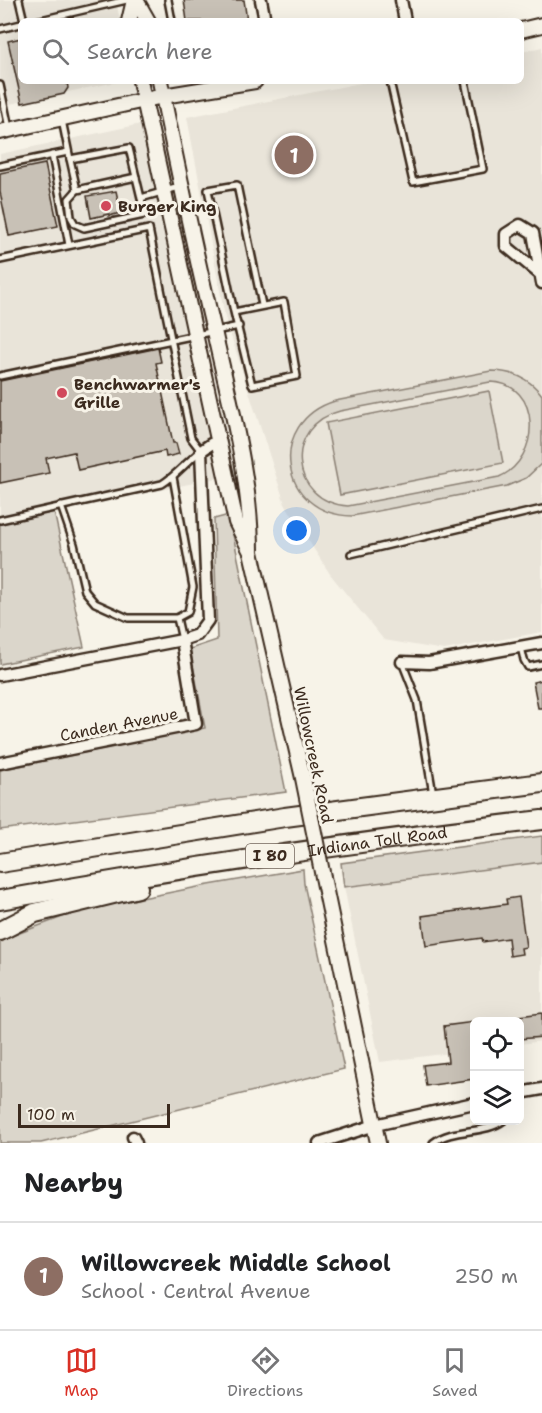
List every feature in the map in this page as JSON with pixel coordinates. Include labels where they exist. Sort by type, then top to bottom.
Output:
[{"type":"highway","name":"I 80","points":[[0,863],[285,817],[542,783]]},
{"type":"highway","name":"Indiana Toll Road","points":[[0,900],[376,840],[542,819]]},
{"type":"highway","points":[[0,851],[54,844],[154,837]]},
{"type":"highway","points":[[0,931],[35,914],[169,881],[217,864]]},
{"type":"main road","points":[[130,18],[135,0]]},
{"type":"main road","points":[[135,0],[146,18]]},
{"type":"main road","points":[[524,29],[542,26]]},
{"type":"main road","name":"Willowcreek Road","points":[[141,84],[236,522],[251,552]]},
{"type":"main road","name":"Willowcreek Road","points":[[161,84],[181,187],[237,434],[251,516],[251,552],[303,778],[378,1143]]},
{"type":"main road","points":[[5,131],[144,100],[235,84]]},
{"type":"street","points":[[261,0],[264,18]]},
{"type":"street","points":[[401,0],[404,18]]},
{"type":"street","points":[[520,225],[533,233],[541,279],[506,246],[506,234],[520,225]]},
{"type":"street","points":[[0,675],[182,640],[196,635],[208,620],[201,451],[211,444],[220,442]]},
{"type":"street","name":"Canden Avenue","points":[[0,763],[196,724],[182,640]]},
{"type":"street","points":[[402,662],[429,663],[542,643]]},
{"type":"street","points":[[524,1092],[542,1089]]},
{"type":"street","points":[[319,1143],[375,1125],[470,1103]]},
{"type":"lane","points":[[19,0],[21,18]]},
{"type":"lane","points":[[49,18],[127,0]]},
{"type":"lane","points":[[168,0],[171,18]]},
{"type":"lane","points":[[0,29],[18,24]]},
{"type":"lane","points":[[391,84],[413,182],[483,169],[466,84]]},
{"type":"lane","points":[[0,85],[5,131]]},
{"type":"lane","points":[[62,119],[77,190]]},
{"type":"lane","points":[[70,159],[129,148],[136,177],[141,198],[144,215],[84,228],[75,224],[69,207],[69,199],[77,190],[136,177]]},
{"type":"lane","points":[[0,166],[68,152]]},
{"type":"lane","points":[[51,155],[69,245]]},
{"type":"lane","points":[[234,312],[284,302],[297,376],[252,385],[234,312],[208,190],[237,185],[262,305]]},
{"type":"lane","points":[[141,198],[181,187]]},
{"type":"lane","points":[[0,260],[148,229],[190,438],[201,451],[162,484],[0,520]]},
{"type":"lane","points":[[0,376],[239,326]]},
{"type":"lane","points":[[61,506],[74,544],[85,591],[95,603],[128,618],[177,618],[188,612],[193,587],[173,477]]},
{"type":"lane","points":[[351,554],[542,509]]},
{"type":"lane","points":[[177,618],[182,640]]},
{"type":"lane","points":[[521,647],[528,666],[542,664]]},
{"type":"lane","points":[[402,662],[417,700],[433,797]]},
{"type":"lane","points":[[433,1143],[438,1139],[496,1125]]},
{"type":"shaded area","points":[[0,0],[116,0],[119,18],[18,18],[18,84],[106,84],[0,106]]},
{"type":"shaded area","points":[[542,47],[542,632],[444,650],[384,640],[330,574],[285,504],[225,317],[187,117],[356,84],[524,84],[524,51]]},
{"type":"shaded area","points":[[141,124],[222,477],[0,524],[0,154]]},
{"type":"shaded area","points":[[491,371],[513,374],[532,384],[542,395],[542,463],[526,478],[507,486],[352,516],[327,512],[309,501],[296,485],[290,466],[291,446],[298,428],[313,412],[335,401]],"holes":[[[490,382],[507,385],[519,394],[527,407],[530,423],[529,439],[523,455],[513,468],[499,477],[348,506],[328,501],[314,491],[305,478],[300,462],[302,446],[309,431],[322,419],[340,411]]]},
{"type":"shaded area","points":[[489,391],[503,463],[340,495],[326,423]]},
{"type":"shaded area","points":[[54,512],[84,647],[0,664],[0,524]]},
{"type":"shaded area","points":[[229,515],[286,792],[0,830],[0,770],[205,728],[190,649],[217,640],[214,519]]},
{"type":"shaded area","points":[[542,836],[542,862],[344,887],[341,863]]},
{"type":"shaded area","points":[[542,862],[542,1041],[524,1043],[524,1017],[470,1017],[470,1051],[380,1062],[344,887]]},
{"type":"shaded area","points":[[303,869],[304,884],[344,1069],[41,1143],[0,1143],[0,943],[9,937],[81,910]]},
{"type":"building","points":[[184,0],[244,0],[247,18],[187,18]]},
{"type":"building","points":[[18,39],[18,84],[67,84],[68,88],[64,94],[22,103],[8,41]]},
{"type":"building","points":[[45,164],[58,226],[9,236],[0,192],[0,173]]},
{"type":"building","name":"Burger King","points":[[116,191],[118,200],[122,199],[124,212],[91,218],[87,196]]},
{"type":"building","points":[[158,348],[161,362],[156,363],[173,443],[176,443],[179,454],[166,457],[165,451],[78,470],[74,452],[46,458],[49,473],[0,483],[0,381]]},
{"type":"building","points":[[542,680],[542,708],[538,708],[533,682]]},
{"type":"building","points":[[519,897],[526,947],[521,948],[522,954],[510,956],[508,938],[483,942],[482,938],[426,946],[422,916],[507,904],[506,899]]},
{"type":"building","points":[[542,1013],[542,1037],[524,1039],[524,1017],[519,1016]]},
{"type":"building","points":[[470,1023],[470,1080],[426,1086],[423,1065],[448,1062],[444,1026]]},
{"type":"place","name":"Willowcreek Middle School","points":[[294,155]]},
{"type":"place","name":"Burger King","points":[[106,206]]},
{"type":"place","name":"Benchwarmer's Grille","points":[[62,393]]}]
